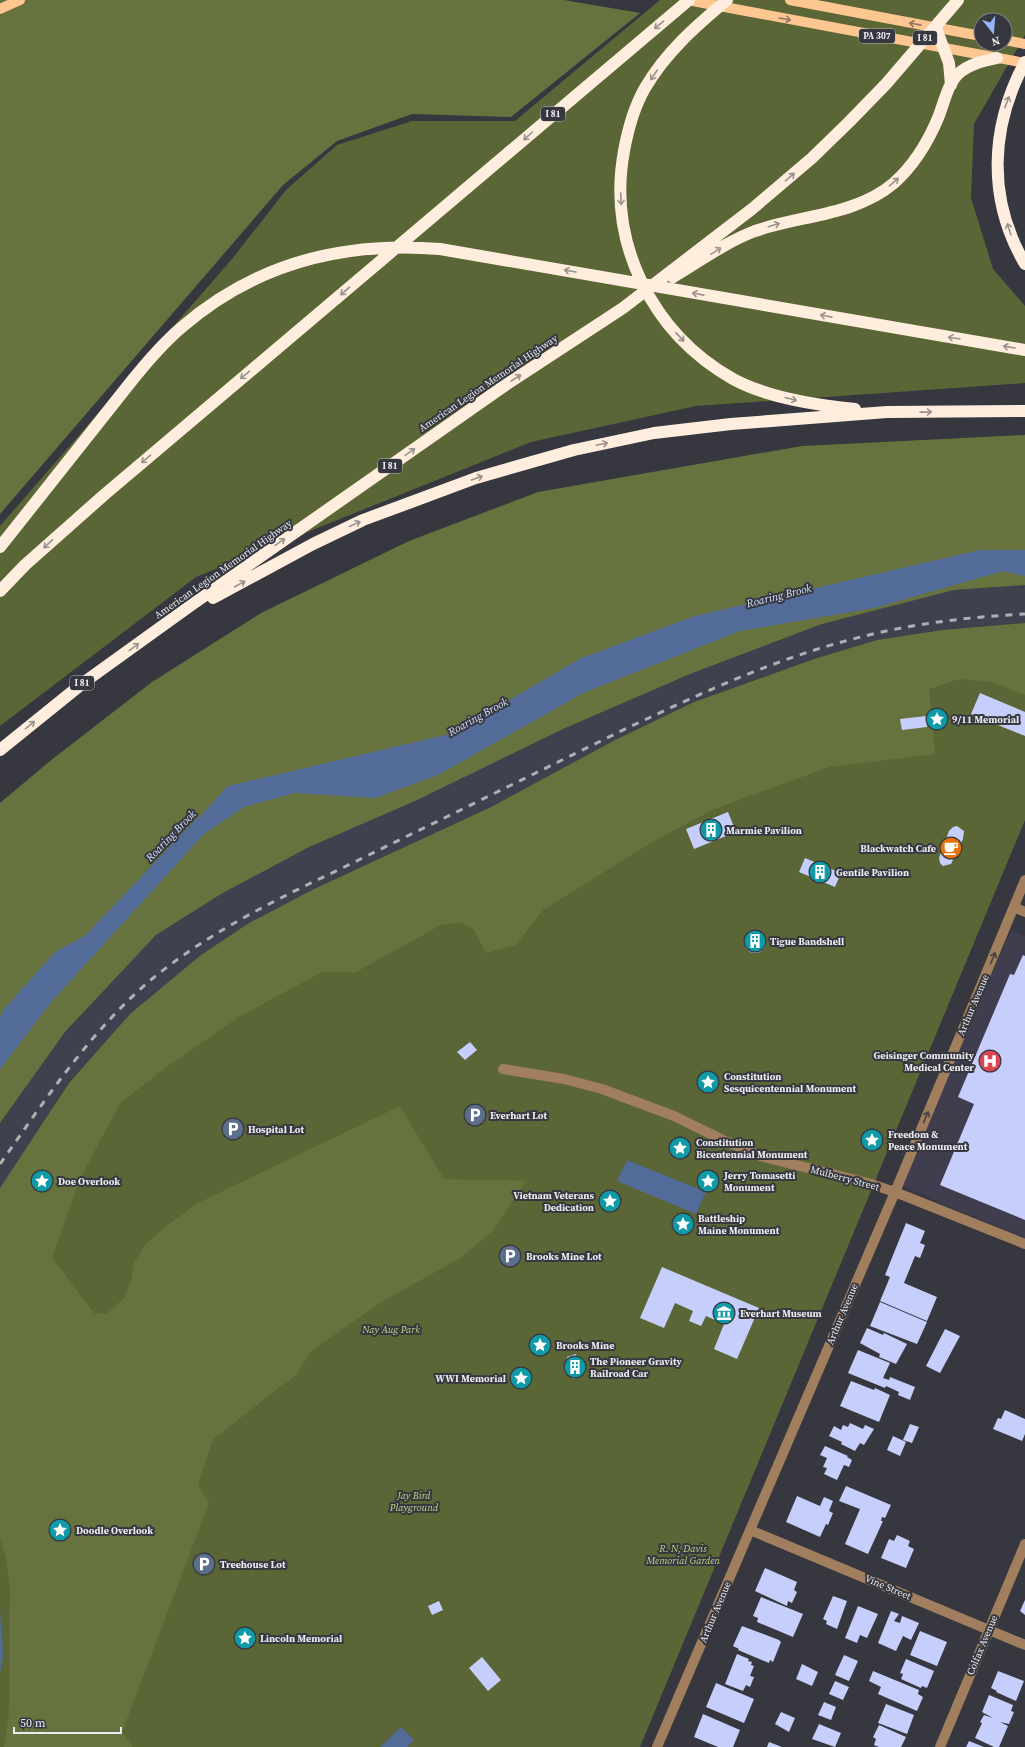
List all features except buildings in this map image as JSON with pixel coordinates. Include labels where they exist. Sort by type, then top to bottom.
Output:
[{"type":"highway","name":"I 81","points":[[0,591],[25,565],[93,504],[688,0]]},
{"type":"highway","points":[[727,0],[698,25],[663,62],[645,89],[635,109],[627,135],[622,162],[620,189],[621,214],[626,238],[634,264],[656,306],[672,329],[691,349],[734,380],[755,388],[813,405],[887,412]]},
{"type":"highway","name":"American Legion Memorial Highway","points":[[0,750],[83,683],[507,384],[618,311],[752,209],[812,158],[854,117],[958,0]]},
{"type":"highway","points":[[936,28],[945,49],[951,74],[951,85]]},
{"type":"highway","points":[[618,311],[737,239],[778,224],[848,208],[870,199],[881,192],[902,175],[920,152],[937,119],[951,85],[964,70],[978,62],[1002,59]]},
{"type":"highway","points":[[1025,63],[1014,83],[1005,107],[999,133],[997,158],[998,182],[1003,210],[1010,234],[1025,264]]},
{"type":"highway","points":[[0,547],[146,363],[182,327],[224,296],[247,282],[270,272],[319,256],[368,248],[440,249],[1025,350]]},
{"type":"highway","points":[[168,622],[307,547],[363,520],[476,478],[526,463],[602,444],[666,432],[732,424],[887,412],[1025,411]]},
{"type":"main road","points":[[0,9],[20,0]]},
{"type":"main road","name":"PA 307","points":[[688,0],[1025,63]]},
{"type":"main road","name":"PA 307","points":[[790,0],[973,35]]},
{"type":"street","name":"Arthur Avenue","points":[[656,1747],[895,1192],[1025,880]]},
{"type":"street","points":[[1014,907],[1025,912]]},
{"type":"street","name":"Mulberry Street","points":[[503,1069],[564,1079],[602,1089],[674,1116],[760,1156],[868,1183],[895,1192],[1025,1244]]},
{"type":"street","name":"Vine Street","points":[[750,1530],[1025,1645]]},
{"type":"street","name":"Colfax Avenue","points":[[940,1747],[1025,1544]]},
{"type":"shaded area","points":[[1025,585],[1025,623],[942,630],[877,640],[814,659],[694,702],[615,740],[491,807],[314,889],[249,923],[130,1014],[69,1083],[0,1188],[0,1123],[65,1032],[156,935],[217,896],[309,847],[563,729],[690,674],[822,624],[954,590]]},
{"type":"shaded area","name":"Geisinger Community Medical Center","points":[[1011,930],[1025,936],[1025,1238],[901,1186]]},
{"type":"green space","points":[[0,0],[564,0],[640,13],[511,117],[412,114],[337,141],[283,185],[0,514]]},
{"type":"green space","points":[[660,0],[1025,0],[1025,35],[974,124],[971,198],[993,269],[1025,306],[1025,383],[696,406],[531,442],[196,577],[0,726],[0,526],[232,259],[286,190],[337,145],[412,121],[515,121]]},
{"type":"green space","points":[[1025,435],[1025,585],[954,590],[822,624],[690,674],[563,729],[415,801],[309,847],[221,894],[156,935],[65,1032],[0,1123],[0,803],[50,761],[152,682],[261,613],[409,541],[538,492],[802,446]]},
{"type":"green space","points":[[1025,623],[1025,695],[992,682],[959,679],[929,689],[935,754],[829,767],[717,808],[659,838],[543,910],[516,945],[486,953],[474,930],[461,922],[441,925],[356,972],[322,972],[239,1017],[165,1068],[120,1103],[79,1181],[52,1258],[95,1314],[108,1313],[125,1297],[131,1280],[134,1263],[145,1245],[165,1227],[198,1203],[398,1107],[404,1113],[444,1179],[526,1181],[492,1232],[457,1260],[383,1301],[310,1352],[297,1374],[213,1439],[198,1485],[209,1503],[122,1732],[133,1747],[4,1747],[9,1713],[10,1588],[6,1558],[0,1538],[0,1188],[69,1083],[130,1014],[201,955],[249,923],[314,889],[491,807],[615,740],[694,702],[814,659],[877,640],[942,630]]},
{"type":"green space","name":"Nay Aug Park","points":[[1025,640],[1025,820],[640,1747],[0,1747],[0,1205],[99,1067]]},
{"type":"water","points":[[980,550],[1025,550],[1025,576],[1003,571],[874,608],[740,631],[583,693],[438,775],[375,798],[294,793],[244,807],[204,834],[52,1001],[0,1069],[0,1017],[5,1008],[55,952],[95,930],[228,786],[454,733],[579,659],[695,616]]},
{"type":"water","points":[[627,1160],[706,1192],[696,1214],[617,1181]]},
{"type":"water","points":[[0,1612],[3,1654],[0,1674]]},
{"type":"water","points":[[401,1727],[414,1740],[408,1747],[380,1747]]},
{"type":"waterway","name":"Roaring Brook","points":[[88,936],[198,820]]},
{"type":"railway","points":[[0,1164],[70,1067],[89,1043],[130,999],[173,962],[218,932],[265,906],[619,732],[705,692],[763,668],[793,657],[853,639],[895,629],[960,619],[1025,614]]},
{"type":"place","name":"9/11 Memorial","points":[[937,719]]},
{"type":"place","name":"Marmie Pavilion","points":[[711,830]]},
{"type":"place","name":"Blackwatch Cafe","points":[[951,848]]},
{"type":"place","name":"Gentile Pavilion","points":[[820,872]]},
{"type":"place","name":"Tigue Bandshell","points":[[755,941]]},
{"type":"place","name":"Geisinger Community Medical Center","points":[[990,1061]]},
{"type":"place","name":"Constitution Sesquicentennial Monument","points":[[708,1082]]},
{"type":"place","name":"Everhart Lot","points":[[475,1115]]},
{"type":"place","name":"Hospital Lot","points":[[233,1129]]},
{"type":"place","name":"Freedom & Peace Monument","points":[[872,1140]]},
{"type":"place","name":"Constitution Bicentennial Monument","points":[[680,1148]]},
{"type":"place","name":"Doe Overlook","points":[[42,1181]]},
{"type":"place","name":"Jerry Tomasetti Monument","points":[[708,1181]]},
{"type":"place","name":"Vietnam Veterans Dedication","points":[[610,1201]]},
{"type":"place","name":"Battleship Maine Monument","points":[[683,1224]]},
{"type":"place","name":"Brooks Mine Lot","points":[[510,1256]]},
{"type":"place","name":"Everhart Museum","points":[[724,1313]]},
{"type":"place","name":"Brooks Mine","points":[[540,1345]]},
{"type":"place","name":"The Pioneer Gravity Railroad Car","points":[[575,1367]]},
{"type":"place","name":"WWI Memorial","points":[[521,1378]]},
{"type":"place","name":"Doodle Overlook","points":[[60,1530]]},
{"type":"place","name":"Treehouse Lot","points":[[204,1564]]},
{"type":"place","name":"Lincoln Memorial","points":[[245,1638]]},
{"type":"park label","name":"Jay Bird Playground","points":[[414,1500]]},
{"type":"park label","name":"R. N, Davis Memorial Garden","points":[[683,1554]]}]
